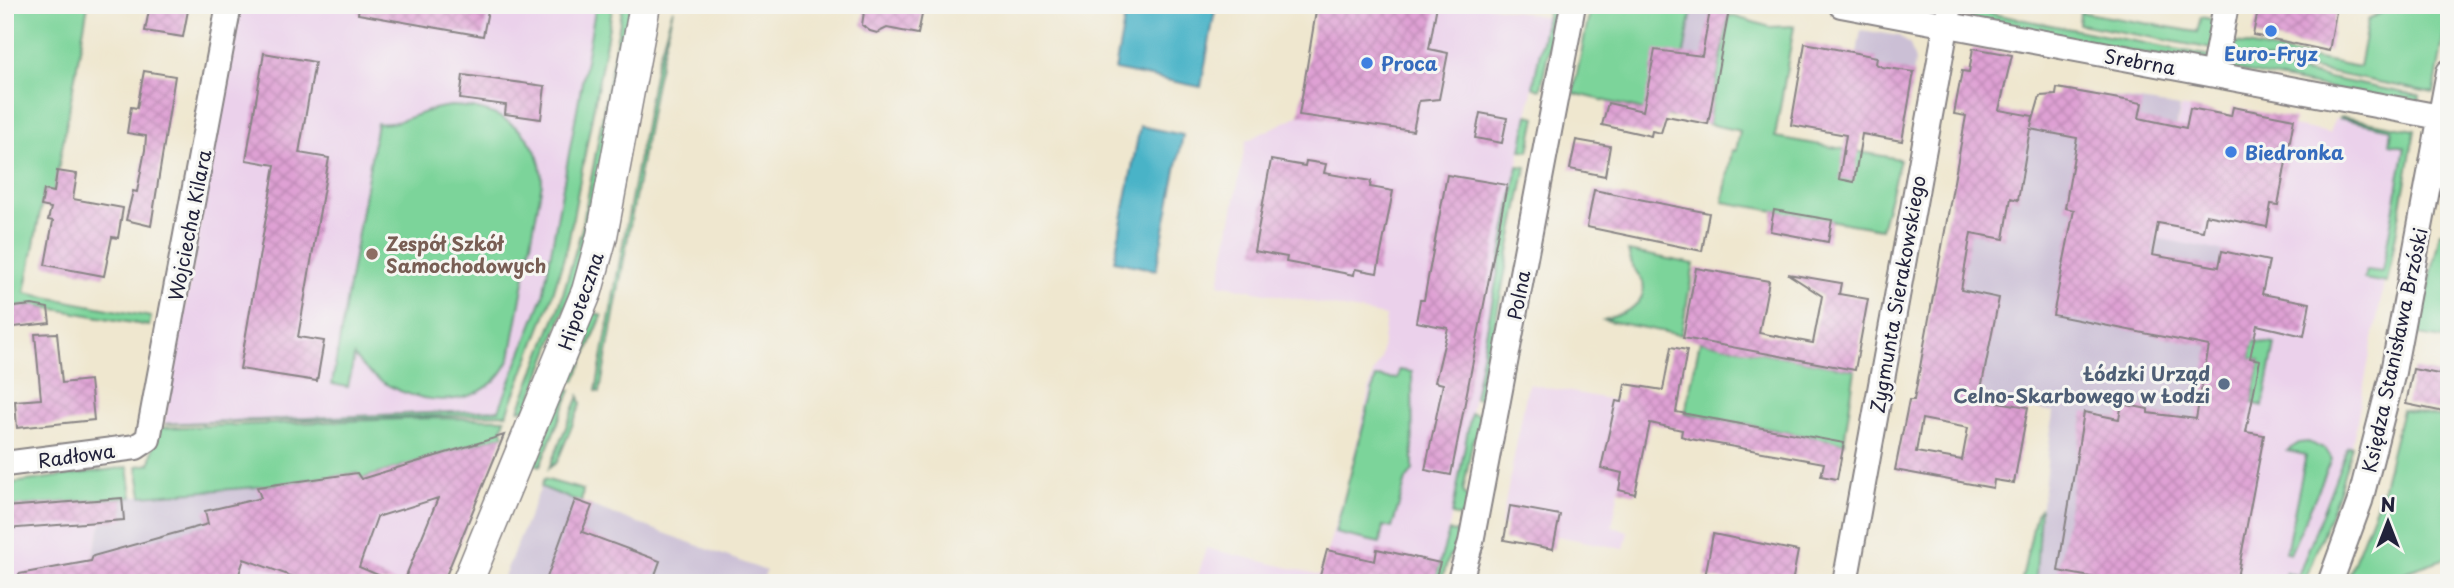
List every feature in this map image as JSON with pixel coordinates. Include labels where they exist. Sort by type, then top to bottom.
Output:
[{"type":"street","name":"Wojciecha Kilara","points":[[145,443],[150,434],[229,5]]},
{"type":"street","name":"Hipoteczna","points":[[467,583],[587,291],[602,236],[645,5]]},
{"type":"street","name":"Polna","points":[[1459,583],[1471,542],[1573,5]]},
{"type":"street","name":"Srebrna","points":[[1841,5],[1948,16],[2213,74],[2440,117]]},
{"type":"street","points":[[2213,74],[2226,5]]},
{"type":"street","name":"Zygmunta Sierakowskiego","points":[[1845,583],[1948,16]]},
{"type":"street","name":"Księdza Stanisława Brzóski","points":[[2330,583],[2360,501],[2393,372],[2449,72]]},
{"type":"street","name":"Radłowa","points":[[5,464],[145,443]]},
{"type":"shaded area","name":"Zespół Szkół Samochodowych","points":[[240,5],[596,5],[543,296],[499,410],[164,423]]},
{"type":"shaded area","points":[[1317,5],[1485,5],[1546,17],[1450,523],[1434,583],[1196,583],[1206,548],[1320,575],[1347,484],[1373,374],[1381,359],[1386,316],[1219,284],[1246,141],[1299,115]]},
{"type":"shaded area","points":[[1693,5],[1730,6],[1708,124],[1672,117]]},
{"type":"shaded area","points":[[1861,30],[1899,36],[1910,45],[1915,61],[1910,98],[1851,88]]},
{"type":"shaded area","points":[[2066,90],[2180,107],[2156,238],[2222,251],[2204,345],[2209,346],[2227,428],[2264,435],[2236,583],[2033,583],[2053,412],[2009,404],[1914,401],[1966,116],[2058,134]]},
{"type":"shaded area","points":[[2181,107],[2231,116],[2233,107],[2294,119],[2293,126],[2330,133],[2334,120],[2343,117],[2415,130],[2388,283],[2384,283],[2352,446],[2303,583],[2236,583],[2263,435],[2227,428],[2209,346],[2204,345],[2156,238]]},
{"type":"shaded area","points":[[1528,384],[1635,404],[1612,527],[1628,531],[1624,549],[1501,525]]},
{"type":"shaded area","points":[[504,435],[443,583],[236,583],[260,509]]},
{"type":"shaded area","points":[[357,473],[361,479],[91,561],[109,499]]},
{"type":"shaded area","points":[[541,487],[766,571],[762,583],[501,583]]},
{"type":"shaded area","points":[[109,499],[84,583],[5,583],[5,507]]},
{"type":"green space","points":[[5,5],[88,5],[54,192],[44,191],[25,293],[151,317],[149,326],[33,305],[5,308]]},
{"type":"green space","points":[[596,5],[613,5],[568,244],[551,300],[507,414],[164,424],[499,410],[543,296]]},
{"type":"green space","points":[[623,5],[632,5],[584,257],[527,409],[519,410],[560,304],[582,228]]},
{"type":"green space","points":[[1549,5],[1557,5],[1541,89],[1533,87]]},
{"type":"green space","points":[[1591,5],[1693,5],[1672,117],[1573,93]]},
{"type":"green space","points":[[2397,5],[2449,5],[2434,93],[2235,54],[2233,49],[2236,43],[2359,67],[2368,20]]},
{"type":"green space","points":[[673,9],[656,82],[600,392],[596,391],[655,69]]},
{"type":"green space","points":[[1972,10],[2212,56],[2201,64],[1970,21]]},
{"type":"green space","points":[[2080,12],[2197,32],[2201,17],[2210,19],[2216,29],[2213,49],[2079,24]]},
{"type":"green space","points":[[1729,15],[1770,27],[1794,26],[1775,137],[1900,159],[1881,229],[1723,202],[1732,150],[1736,151],[1740,131],[1708,124]]},
{"type":"green space","points":[[2227,58],[2420,96],[2418,105],[2230,69]]},
{"type":"green space","points":[[451,106],[485,111],[514,125],[534,149],[540,165],[542,183],[510,358],[497,379],[479,392],[457,399],[411,395],[389,386],[369,373],[354,356],[348,387],[332,384],[377,123],[385,124]]},
{"type":"green space","points":[[1528,115],[1536,117],[1529,151],[1521,150]]},
{"type":"green space","points":[[2338,118],[2415,130],[2387,283],[2364,279],[2366,270],[2382,272],[2405,147],[2390,144],[2392,129]]},
{"type":"green space","points":[[1518,166],[1526,167],[1485,374],[1491,384],[1489,394],[1482,399],[1474,398]]},
{"type":"green space","points":[[2440,232],[2449,234],[2449,340],[2419,335]]},
{"type":"green space","points":[[1628,251],[1694,264],[1681,335],[1604,320],[1632,308],[1642,297],[1643,282],[1632,265]]},
{"type":"green space","points":[[593,312],[602,316],[575,381],[566,378]]},
{"type":"green space","points":[[1700,341],[1855,370],[1844,443],[1685,413]]},
{"type":"green space","points":[[2253,341],[2275,344],[2263,406],[2252,403],[2260,360],[2250,358]]},
{"type":"green space","points":[[1399,370],[1412,372],[1413,470],[1406,480],[1392,528],[1383,526],[1380,543],[1335,533],[1376,377],[1398,379]]},
{"type":"green space","points":[[562,387],[571,390],[540,466],[531,462]]},
{"type":"green space","points":[[579,396],[581,404],[557,462],[549,468]]},
{"type":"green space","points":[[2402,410],[2449,419],[2449,557],[2374,583],[2346,583],[2382,491]]},
{"type":"green space","points":[[1471,413],[1479,415],[1484,422],[1482,433],[1473,439],[1463,491],[1469,501],[1467,511],[1460,517],[1452,515]]},
{"type":"green space","points":[[431,418],[505,419],[502,430],[504,435],[361,479],[357,473],[257,487],[142,496],[137,466],[150,464],[157,428]]},
{"type":"green space","points":[[2308,442],[2326,450],[2332,459],[2290,554],[2286,552],[2306,455],[2287,451],[2299,443]]},
{"type":"green space","points":[[2348,446],[2352,446],[2339,491],[2304,583],[2282,583],[2286,572],[2298,576]]},
{"type":"green space","points":[[128,467],[132,497],[5,507],[5,484]]},
{"type":"green space","points":[[544,479],[583,490],[581,503],[541,487]]},
{"type":"green space","points":[[2040,509],[2036,576],[2033,583],[2021,583],[2036,514]]},
{"type":"green space","points":[[1449,531],[1456,532],[1462,540],[1459,550],[1449,556],[1441,583],[1434,583]]},
{"type":"water","points":[[1127,5],[1216,5],[1201,87],[1115,70]]},
{"type":"water","points":[[1140,126],[1183,135],[1156,270],[1114,261]]},
{"type":"building","points":[[150,5],[189,5],[183,37],[145,31]]},
{"type":"building","points":[[359,5],[489,5],[483,36],[358,14]]},
{"type":"building","points":[[865,5],[924,5],[918,34],[887,28],[877,33],[870,31],[862,25]]},
{"type":"building","name":"Proca","points":[[1317,5],[1437,5],[1429,49],[1448,53],[1439,99],[1419,101],[1413,131],[1299,115]]},
{"type":"building","points":[[1711,5],[1730,5],[1708,124],[1666,116],[1661,133],[1652,131],[1651,136],[1602,125],[1608,103],[1643,111],[1655,50],[1702,56]]},
{"type":"building","points":[[2259,5],[2305,5],[2336,12],[2329,51],[2253,35]]},
{"type":"building","points":[[1805,43],[1877,57],[1876,64],[1882,67],[1914,72],[1902,141],[1862,134],[1854,182],[1839,179],[1846,135],[1791,125]]},
{"type":"building","points":[[1973,48],[2012,55],[1999,110],[2033,116],[2031,127],[2040,96],[2056,95],[2057,88],[2142,103],[2139,118],[2186,128],[2190,108],[2231,116],[2233,107],[2294,119],[2278,205],[2271,204],[2267,227],[2206,215],[2203,231],[2158,223],[2152,255],[2219,267],[2222,251],[2269,261],[2262,294],[2310,303],[2304,336],[2257,325],[2250,358],[2260,360],[2246,432],[2264,435],[2236,583],[2123,583],[2058,571],[2084,412],[2119,419],[2122,404],[2148,409],[2148,413],[2196,419],[2209,346],[2053,315],[2074,210],[2065,208],[2077,138],[2030,129],[2018,200],[2011,198],[2004,239],[1971,233],[1961,290],[1999,298],[1979,399],[2028,407],[2014,483],[1994,480],[1993,488],[1895,470],[1909,400],[1914,400],[1966,116],[1954,114],[1962,71],[1969,72]],"holes":[[[1922,419],[1968,428],[1962,460],[1916,452]]]},
{"type":"building","points":[[264,53],[315,62],[299,153],[329,158],[298,337],[324,341],[317,381],[240,369],[275,165],[246,160]]},
{"type":"building","points":[[144,71],[175,76],[151,226],[126,220],[133,191],[137,192],[145,150],[146,136],[127,133],[131,107],[137,108]]},
{"type":"building","points":[[463,75],[545,86],[541,119],[505,114],[506,105],[460,99]]},
{"type":"building","points":[[1480,113],[1507,118],[1502,143],[1475,138]]},
{"type":"building","points":[[1576,140],[1610,146],[1605,176],[1570,169]]},
{"type":"building","points":[[1271,160],[1305,166],[1306,161],[1326,164],[1324,173],[1371,181],[1370,187],[1393,191],[1377,273],[1355,269],[1354,275],[1286,262],[1287,257],[1254,251]]},
{"type":"building","points":[[57,171],[77,174],[73,199],[123,208],[118,238],[112,237],[104,276],[45,265],[53,221],[48,220],[51,208],[41,206],[44,190],[54,192]]},
{"type":"building","points":[[1447,175],[1507,185],[1451,475],[1425,470],[1443,384],[1435,382],[1448,328],[1416,322],[1420,300],[1424,300]]},
{"type":"building","points":[[1594,190],[1709,213],[1702,251],[1587,227]]},
{"type":"building","points":[[1774,210],[1832,220],[1828,242],[1770,231]]},
{"type":"building","points":[[1696,268],[1769,281],[1759,333],[1813,343],[1822,296],[1788,274],[1841,283],[1839,294],[1868,299],[1855,370],[1683,338]]},
{"type":"building","points":[[32,305],[48,308],[50,323],[5,328],[5,308]]},
{"type":"building","points":[[57,333],[62,383],[90,380],[94,420],[17,428],[15,401],[41,399],[35,334]]},
{"type":"building","points":[[1671,347],[1687,350],[1676,412],[1844,443],[1837,479],[1821,476],[1824,463],[1690,439],[1681,436],[1682,430],[1650,423],[1635,494],[1619,490],[1622,473],[1601,468],[1616,401],[1622,402],[1625,384],[1663,390]]},
{"type":"building","points":[[2413,369],[2449,376],[2449,413],[2406,404]]},
{"type":"building","points":[[504,435],[443,583],[403,583],[438,498],[377,517],[359,567],[397,583],[310,583],[244,559],[236,583],[20,583],[19,574],[91,561],[93,556],[208,524],[205,511],[261,498],[257,487],[357,473],[361,479]]},
{"type":"building","points":[[122,498],[124,520],[5,529],[5,507]]},
{"type":"building","points":[[575,500],[592,506],[582,532],[660,561],[652,583],[545,583]]},
{"type":"building","points":[[1510,506],[1560,515],[1553,549],[1504,540]]},
{"type":"building","points":[[1713,534],[1798,551],[1792,583],[1736,583],[1705,577]]},
{"type":"building","points":[[1377,549],[1440,563],[1434,583],[1351,583],[1338,580],[1337,583],[1318,583],[1327,550],[1375,561]]},
{"type":"place","name":"Euro-Fryz","points":[[2271,31]]},
{"type":"place","name":"Proca","points":[[1367,63]]},
{"type":"place","name":"Biedronka","points":[[2231,152]]},
{"type":"place","name":"Zespół Szkół Samochodowych","points":[[372,254]]},
{"type":"place","name":"Łódzki Urząd Celno-Skarbowego w Łodzi","points":[[2224,384]]}]
